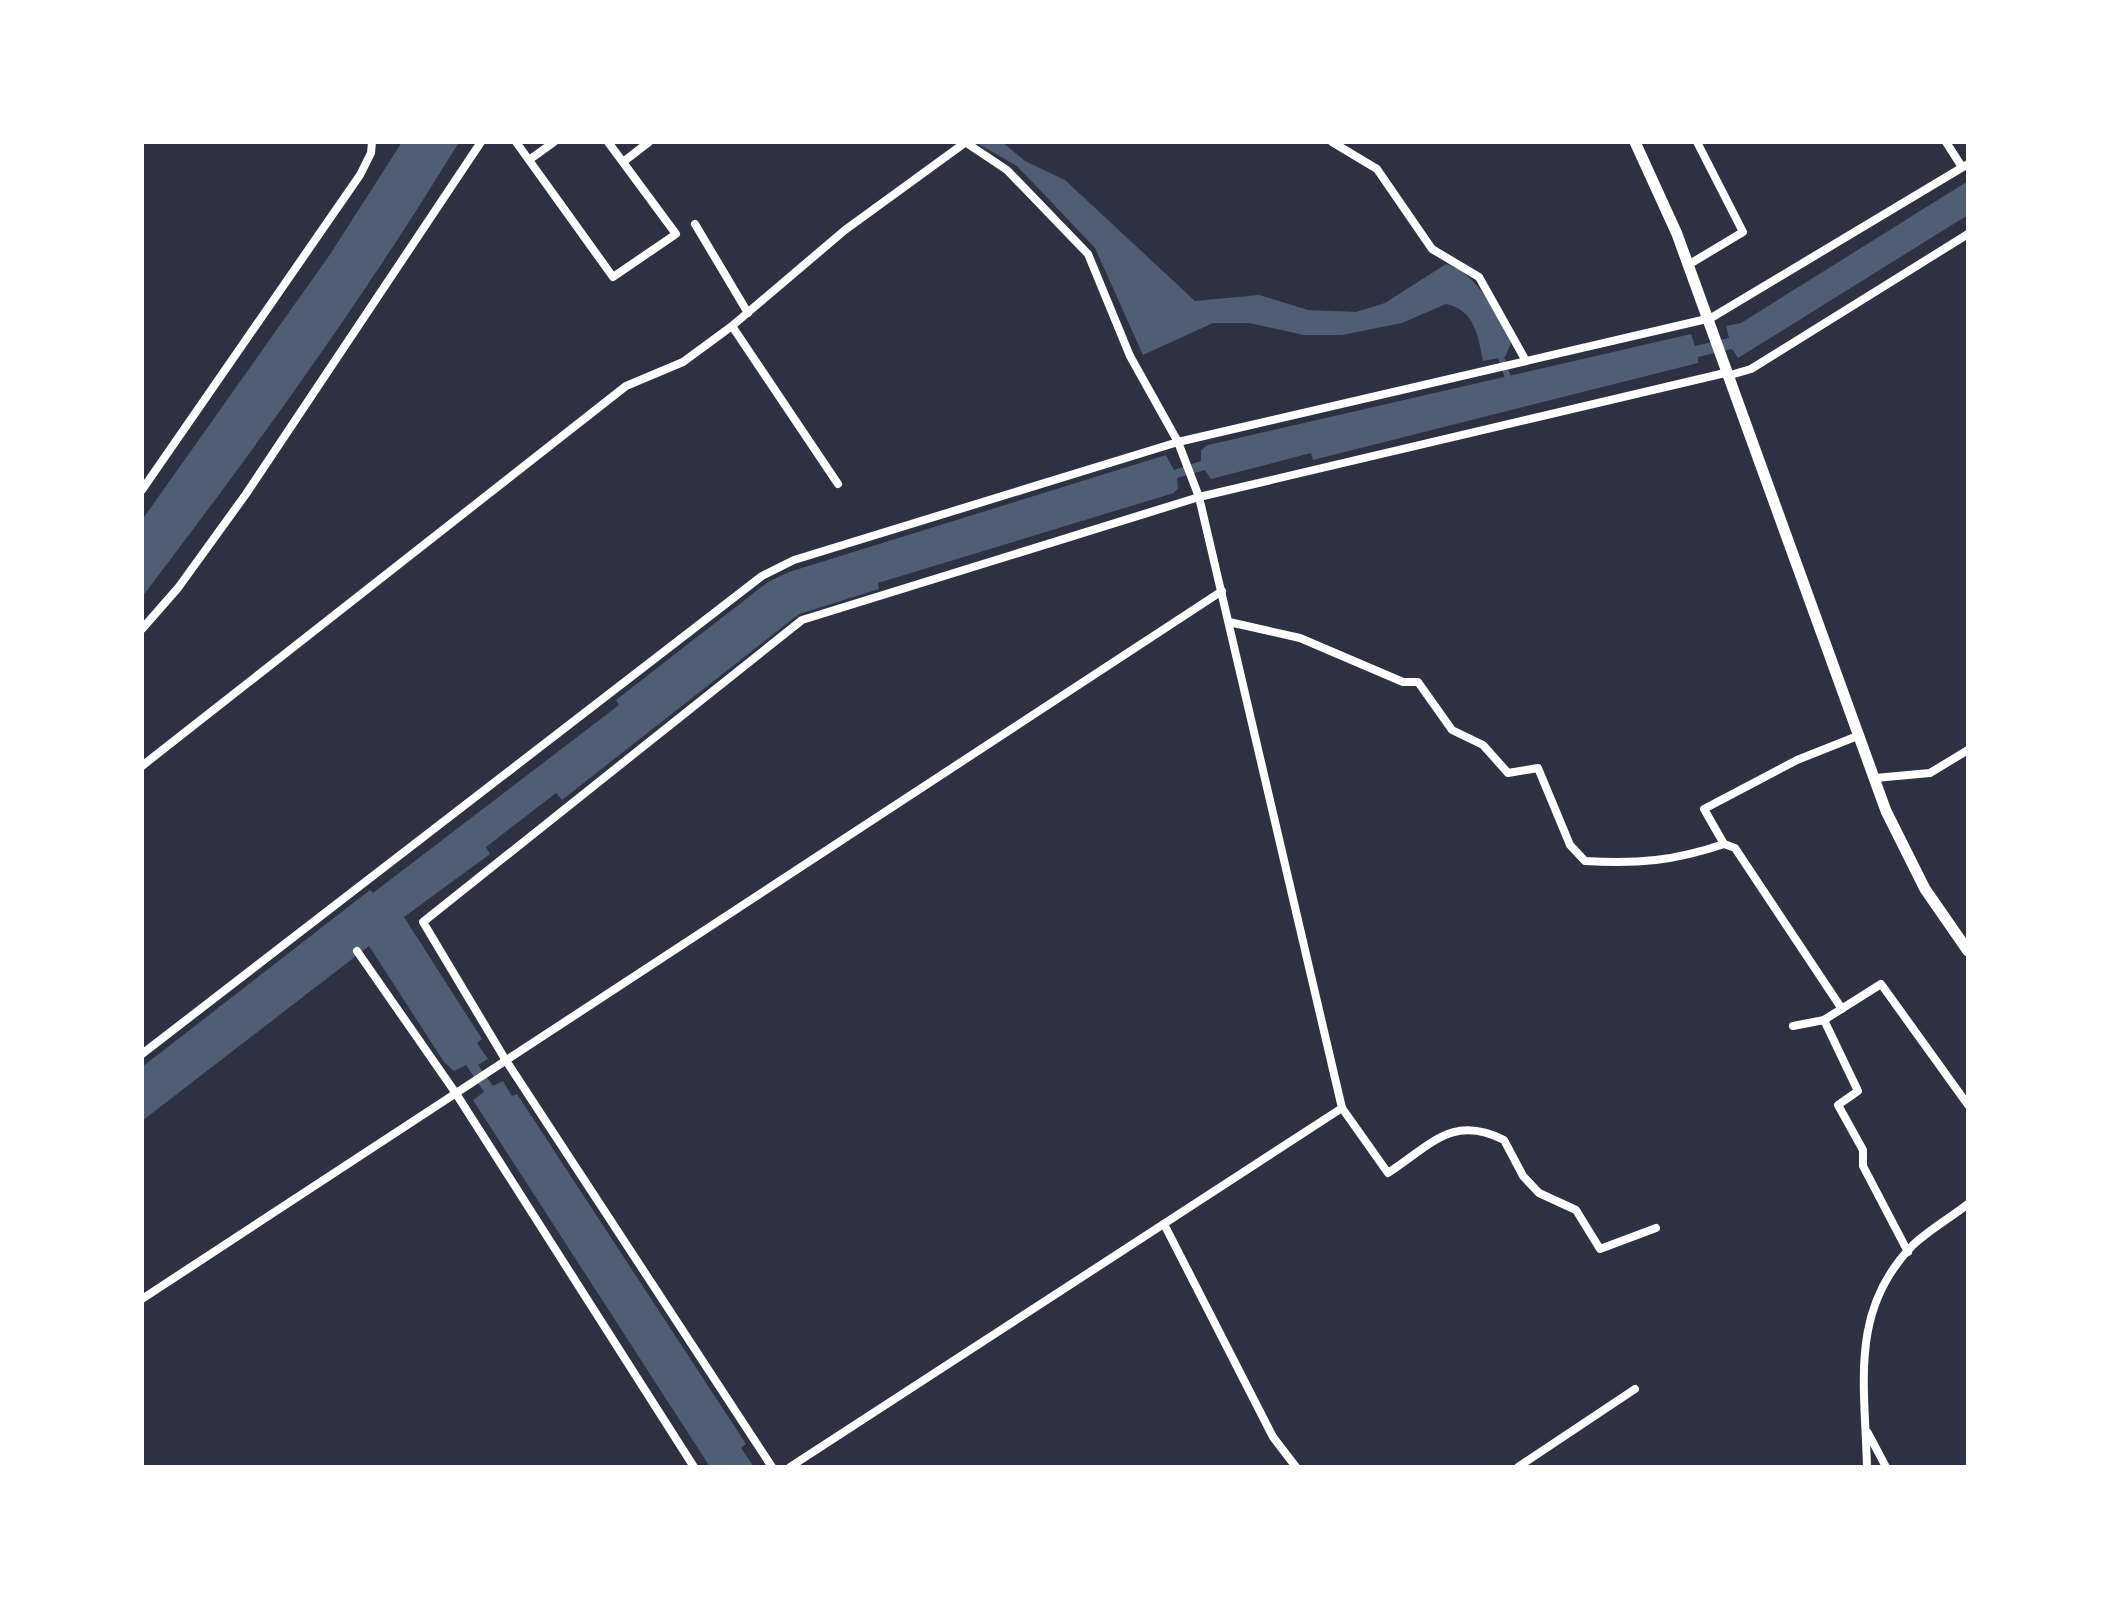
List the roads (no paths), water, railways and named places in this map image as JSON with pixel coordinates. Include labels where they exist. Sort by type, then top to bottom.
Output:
[{"type":"street","points":[[142,490],[360,175],[371,153],[372,142]]},
{"type":"street","points":[[142,629],[178,588],[246,494],[481,142]]},
{"type":"street","points":[[516,142],[613,277],[676,234],[608,142]]},
{"type":"street","points":[[529,160],[554,142]]},
{"type":"street","points":[[623,162],[649,142]]},
{"type":"street","points":[[142,766],[626,386],[683,362],[748,313],[845,230],[966,142],[1007,170],[1088,254],[1130,356],[1178,442],[1199,497],[1342,1108],[1388,1173],[1454,1130],[1471,1127],[1504,1140],[1523,1176],[1539,1193],[1576,1210],[1600,1249],[1656,1228]]},
{"type":"street","points":[[1332,142],[1377,169],[1391,184],[1432,249],[1479,277],[1526,361]]},
{"type":"street","points":[[1635,142],[1688,265],[1902,849],[1968,951]]},
{"type":"street","points":[[1688,265],[1743,232],[1697,142]]},
{"type":"street","points":[[142,1054],[762,576],[794,560],[1178,442],[1708,322],[1965,166],[1946,142]]},
{"type":"street","points":[[695,224],[748,313]]},
{"type":"street","points":[[772,1467],[505,1059],[423,922],[802,620],[1199,497],[1751,369],[1968,234]]},
{"type":"street","points":[[732,326],[838,484]]},
{"type":"street","points":[[142,1299],[1222,591]]},
{"type":"street","points":[[1229,622],[1300,638],[1403,682],[1418,682],[1452,730],[1483,745],[1508,773],[1538,768],[1570,845],[1585,861],[1632,864],[1680,858],[1724,844],[1735,848],[1842,1009]]},
{"type":"street","points":[[1724,844],[1704,809],[1769,773],[1860,735]]},
{"type":"street","points":[[1875,778],[1930,773],[1968,750]]},
{"type":"street","points":[[357,951],[455,1092],[694,1467]]},
{"type":"street","points":[[1793,1026],[1824,1020],[1881,984],[1968,1105]]},
{"type":"street","points":[[1824,1020],[1858,1091],[1838,1105],[1863,1150],[1863,1166],[1908,1252]]},
{"type":"street","points":[[790,1467],[1342,1108]]},
{"type":"street","points":[[1867,1467],[1867,1320],[1884,1283],[1908,1252],[1968,1204]]},
{"type":"street","points":[[1164,1224],[1273,1437],[1296,1467]]},
{"type":"street","points":[[1518,1467],[1635,1389]]},
{"type":"street","points":[[1866,1430],[1886,1467]]},
{"type":"water","points":[[402,142],[459,142],[385,259],[306,374],[142,597],[142,520],[331,253]]},
{"type":"water","points":[[975,142],[1002,142],[1025,161],[1065,180],[1195,301],[1259,295],[1308,310],[1356,312],[1385,303],[1446,264],[1458,269],[1477,286],[1493,308],[1511,343],[1505,357],[1483,361],[1474,325],[1463,312],[1446,304],[1402,323],[1342,335],[1304,335],[1249,323],[1213,323],[1143,355],[1095,248],[1017,166]]},
{"type":"water","points":[[1968,181],[1968,215],[1738,358],[1732,349],[1698,357],[1698,363],[1313,460],[1311,453],[1211,479],[1205,470],[1177,478],[1178,488],[1174,493],[878,583],[879,589],[799,614],[562,800],[556,793],[486,847],[490,854],[404,917],[482,1039],[477,1043],[488,1059],[478,1065],[493,1086],[503,1081],[512,1096],[517,1094],[746,1444],[741,1448],[754,1467],[710,1467],[473,1100],[484,1092],[466,1065],[454,1071],[444,1062],[369,946],[142,1121],[142,1067],[370,890],[373,893],[619,705],[616,700],[768,582],[789,572],[1166,455],[1174,470],[1201,461],[1201,450],[1208,445],[1691,334],[1695,346],[1729,338],[1726,326],[1741,323]]},
{"type":"waterway","points":[[1499,352],[1510,383]]}]
